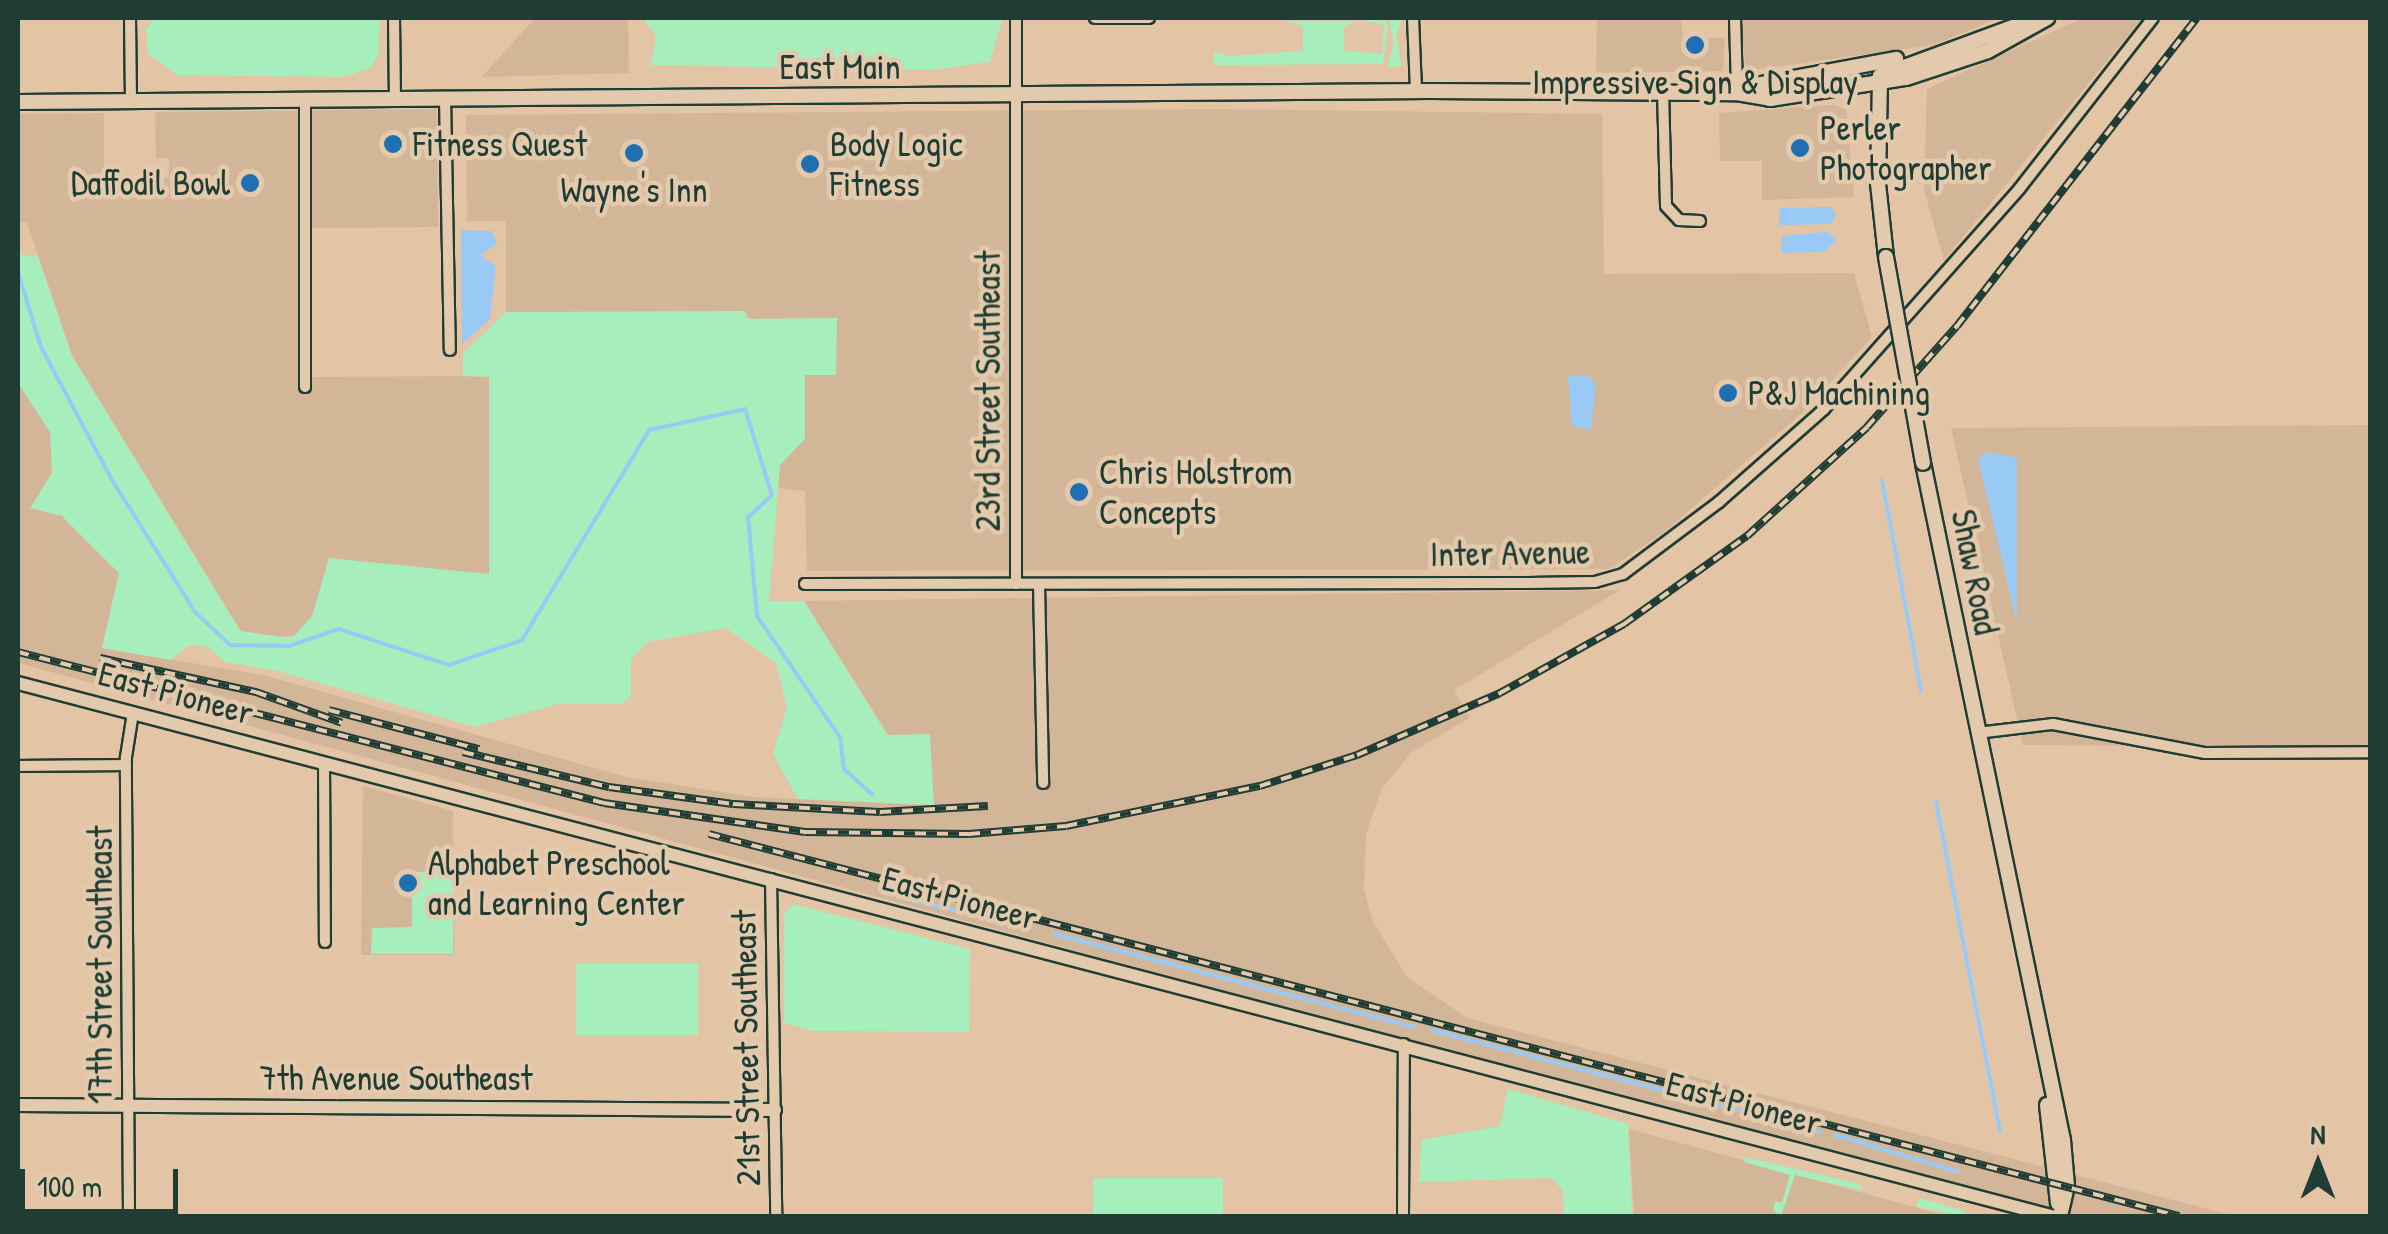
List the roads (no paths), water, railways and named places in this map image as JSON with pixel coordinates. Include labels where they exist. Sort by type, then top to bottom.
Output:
[{"type":"main road","name":"East Main","points":[[1875,87],[1885,71],[2037,18]]},
{"type":"main road","name":"East Main","points":[[1737,91],[1770,100],[1875,87],[1988,51],[2048,18]]},
{"type":"main road","name":"East Main","points":[[18,102],[1737,91],[1975,41]]},
{"type":"main road","name":"East Main","points":[[1784,80],[1855,80],[1875,87]]},
{"type":"main road","name":"Shaw Road","points":[[1875,87],[1886,257],[1923,463],[2043,1064],[2065,1153],[2060,1216]]},
{"type":"street","points":[[130,18],[131,101]]},
{"type":"street","points":[[394,18],[395,98]]},
{"type":"street","name":"23rd Street Southeast","points":[[1016,18],[1016,584]]},
{"type":"street","points":[[1095,18],[1149,18]]},
{"type":"street","points":[[1412,18],[1416,91]]},
{"type":"street","points":[[1736,18],[1737,91]]},
{"type":"street","name":"Inter Avenue","points":[[806,584],[1566,583],[1605,580],[1636,567],[1824,409],[2020,188],[2153,18]]},
{"type":"street","points":[[1663,91],[1664,192],[1671,214],[1700,221]]},
{"type":"street","points":[[305,98],[305,387]]},
{"type":"street","points":[[445,98],[450,350]]},
{"type":"street","points":[[1039,584],[1042,783]]},
{"type":"street","name":"East Pioneer","points":[[18,682],[2051,1216]]},
{"type":"street","name":"17th Street Southeast","points":[[128,1216],[126,765],[133,713]]},
{"type":"street","points":[[1977,733],[2053,724],[2205,753],[2370,752]]},
{"type":"street","points":[[324,763],[325,942]]},
{"type":"street","points":[[18,766],[126,765]]},
{"type":"street","name":"21st Street Southeast","points":[[771,879],[776,1216]]},
{"type":"street","points":[[1403,1216],[1404,1044]]},
{"type":"street","name":"7th Avenue Southeast","points":[[18,1105],[775,1110]]},
{"type":"water","points":[[1830,207],[1836,214],[1832,224],[1779,225],[1780,208]]},
{"type":"water","points":[[461,230],[492,231],[497,244],[480,255],[496,266],[490,319],[462,344]]},
{"type":"water","points":[[1827,232],[1837,240],[1824,252],[1781,253],[1782,236]]},
{"type":"water","points":[[1568,376],[1589,376],[1596,384],[1591,430],[1572,426]]},
{"type":"water","points":[[1987,452],[2017,458],[2017,622],[1978,460]]},
{"type":"waterway","points":[[18,272],[41,347],[112,480],[195,612],[230,645],[289,646],[339,629],[449,665],[522,640],[649,430],[745,409],[772,495],[748,517],[757,616],[840,737],[844,769],[872,794]]},
{"type":"waterway","points":[[1882,480],[1921,691]]},
{"type":"waterway","points":[[1936,802],[2000,1131]]},
{"type":"waterway","points":[[897,888],[902,898],[1031,928]]},
{"type":"waterway","points":[[1054,934],[1414,1027]]},
{"type":"waterway","points":[[1431,1030],[1685,1096]]},
{"type":"waterway","points":[[1702,1100],[1820,1132]]},
{"type":"waterway","points":[[1835,1135],[1958,1172]]},
{"type":"railway","points":[[18,652],[604,803],[805,832],[969,834],[1066,826],[1260,786],[1357,755],[1500,693],[1624,624],[1747,536],[1867,427],[1957,326],[2197,18]]},
{"type":"railway","points":[[100,658],[256,692],[342,723]]},
{"type":"railway","points":[[329,710],[479,749]]},
{"type":"railway","points":[[463,752],[609,787],[733,804],[880,812],[988,806]]},
{"type":"railway","points":[[709,834],[2179,1216]]},
{"type":"place","name":"Impressive Sign & Display","points":[[1695,45]]},
{"type":"place","name":"Fitness Quest","points":[[393,144]]},
{"type":"place","name":"Perler Photographer","points":[[1800,148]]},
{"type":"place","name":"Wayne's Inn","points":[[634,153]]},
{"type":"place","name":"Body Logic Fitness","points":[[810,164]]},
{"type":"place","name":"Daffodil Bowl","points":[[250,183]]},
{"type":"place","name":"P&J Machining","points":[[1728,393]]},
{"type":"place","name":"Chris Holstrom Concepts","points":[[1079,492]]},
{"type":"place","name":"Alphabet Preschool and Learning Center","points":[[408,883]]}]
